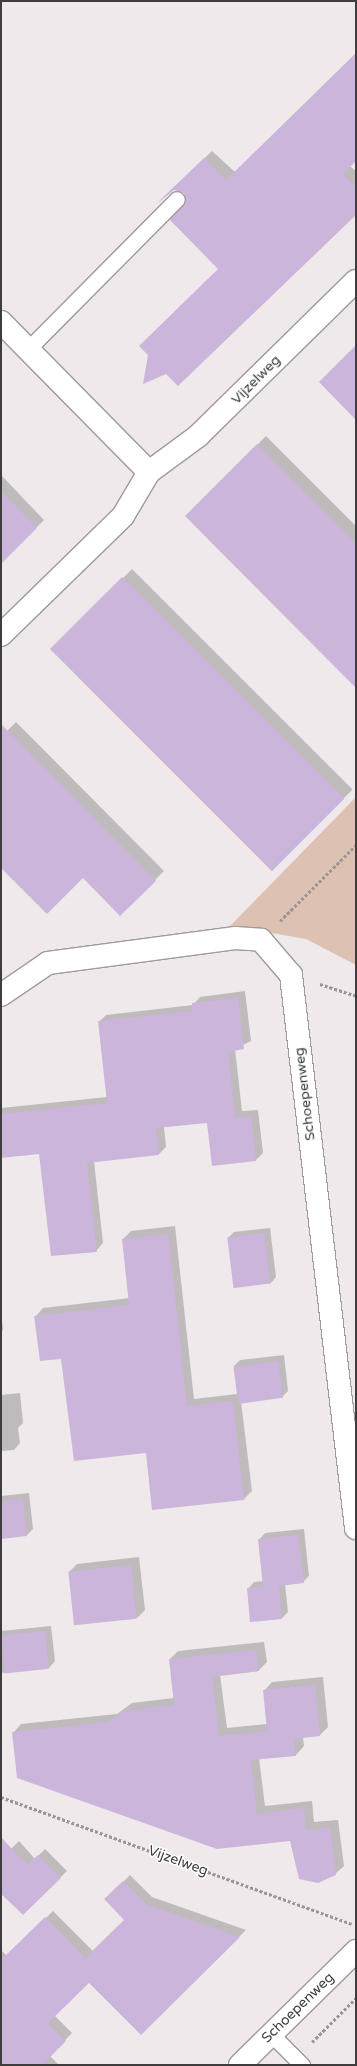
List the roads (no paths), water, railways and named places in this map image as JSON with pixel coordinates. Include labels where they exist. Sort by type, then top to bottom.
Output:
[{"type":"street","name":"Vijzelweg","points":[[1,635],[123,516],[149,472],[198,436],[356,281]]},
{"type":"street","points":[[1,322],[149,472]]},
{"type":"street","name":"Schoepenweg","points":[[1,995],[48,963],[235,938],[261,940],[290,975],[356,1528]]},
{"type":"street","name":"Schoepenweg","points":[[240,2065],[356,1951]]},
{"type":"lane","points":[[28,349],[177,199]]},
{"type":"lane","points":[[271,2034],[299,2062]]}]
